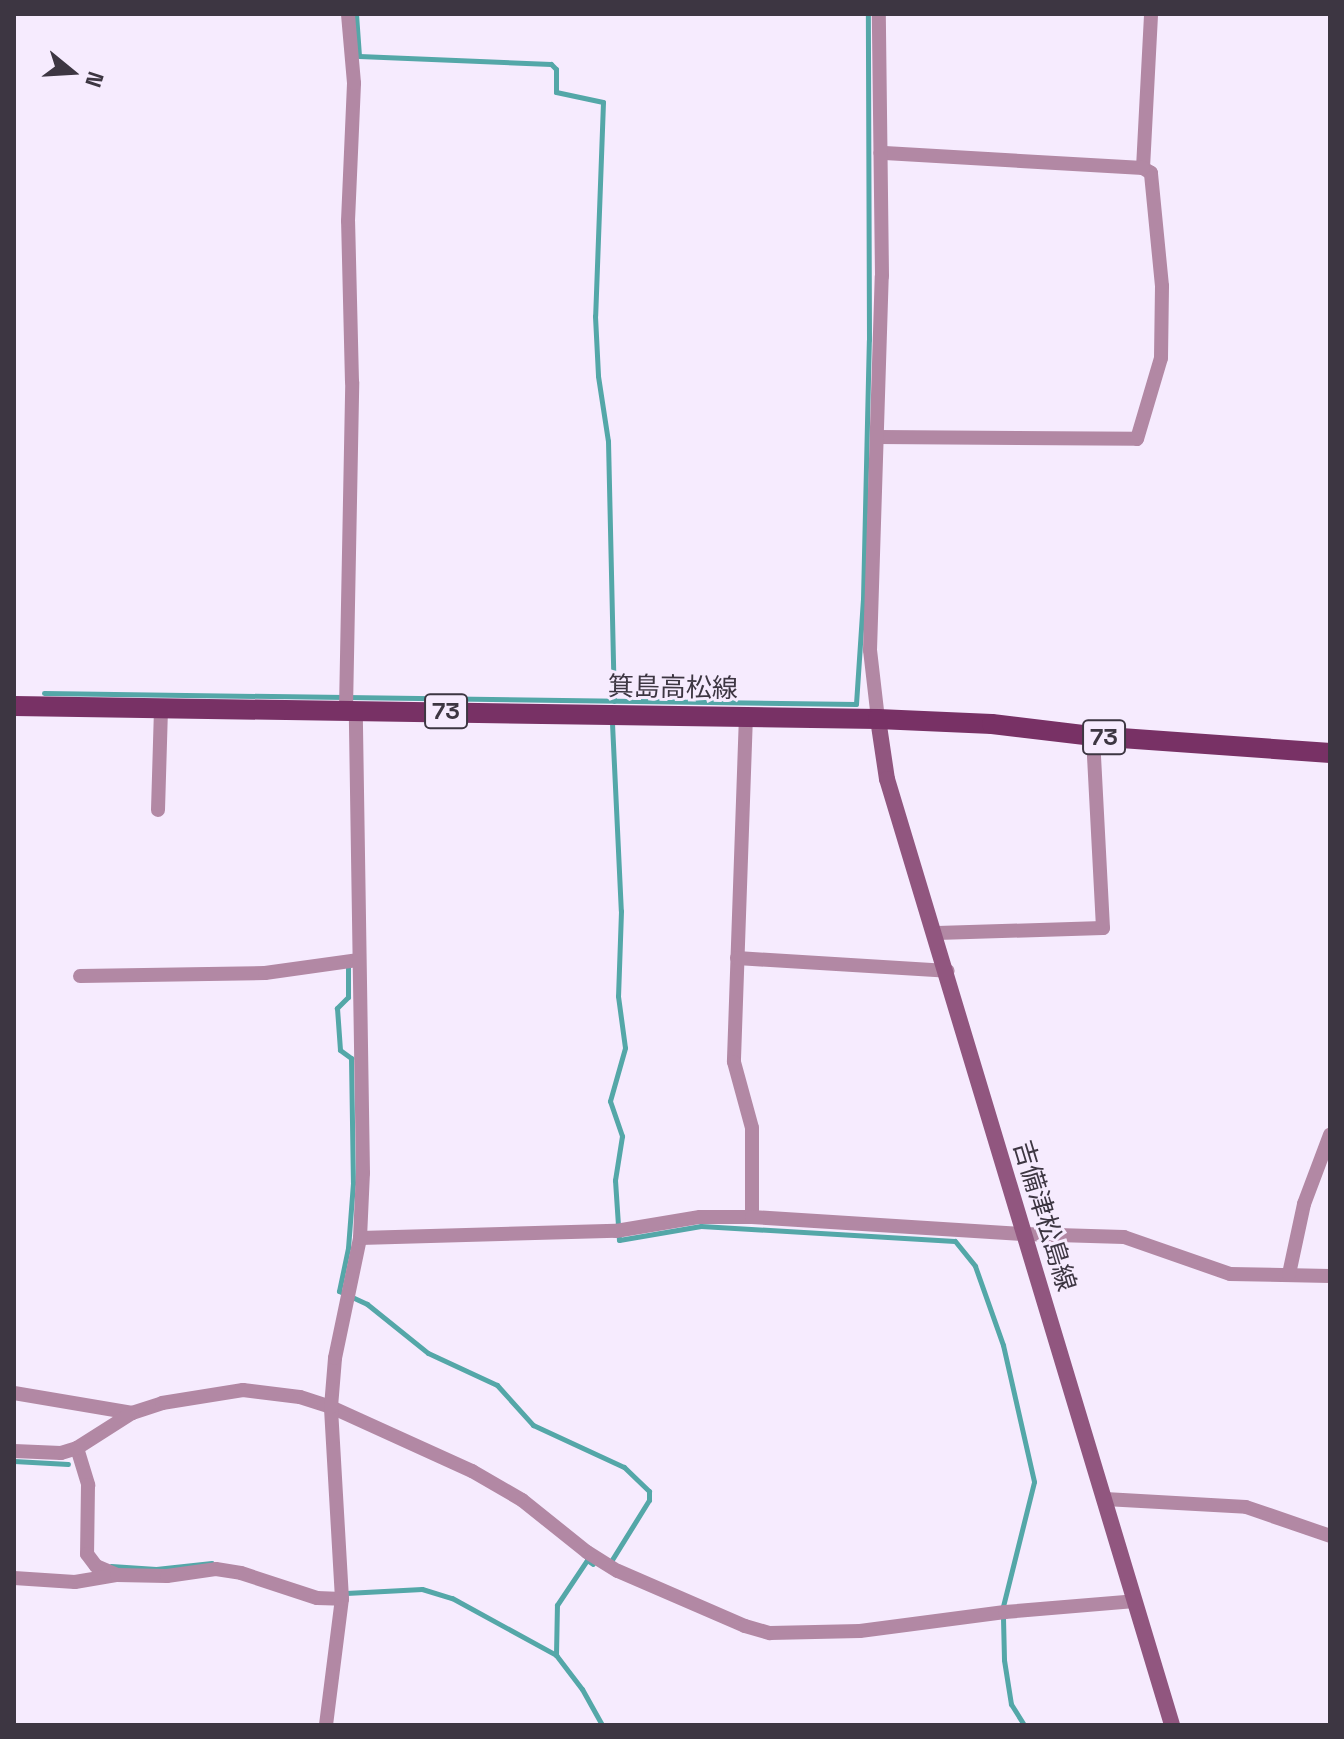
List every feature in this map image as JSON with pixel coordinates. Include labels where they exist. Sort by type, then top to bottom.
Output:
[{"type":"main road","name":"箕島高松線","points":[[14,706],[161,708],[349,703],[878,719],[992,724],[1093,736],[1330,753]]},
{"type":"main road","name":"吉備津松島線","points":[[878,719],[887,779],[937,933],[1172,1725]]},
{"type":"street","points":[[326,1725],[342,1599],[331,1407],[335,1358],[360,1238],[363,1173],[352,961],[349,703],[352,382],[348,221],[354,83],[348,14]]},
{"type":"street","points":[[878,719],[870,650],[882,276],[879,14]]},
{"type":"street","points":[[1143,168],[1151,14]]},
{"type":"street","points":[[878,437],[1137,439],[1161,358],[1162,286],[1151,173],[1143,168],[880,153]]},
{"type":"street","points":[[158,810],[161,708]]},
{"type":"street","points":[[746,715],[734,1062],[752,1128],[752,1217]]},
{"type":"street","points":[[937,933],[1103,928],[1093,736]]},
{"type":"street","points":[[737,958],[948,971]]},
{"type":"street","points":[[80,976],[265,973],[352,961]]},
{"type":"street","points":[[1289,1274],[1304,1204],[1330,1135]]},
{"type":"street","points":[[360,1238],[618,1231],[700,1217],[752,1217],[1124,1237],[1230,1274],[1330,1276]]},
{"type":"street","points":[[14,1451],[61,1453],[77,1448],[132,1413],[162,1403],[260,1390],[331,1407],[472,1471],[522,1500],[608,1566],[745,1626],[779,1634],[860,1631],[1005,1612],[1135,1601]]},
{"type":"street","points":[[14,1393],[132,1413]]},
{"type":"street","points":[[77,1448],[88,1485],[87,1554],[96,1566],[117,1575]]},
{"type":"street","points":[[1105,1499],[1246,1507],[1330,1536]]},
{"type":"street","points":[[14,1578],[75,1582],[117,1575],[167,1576],[228,1570],[317,1598],[342,1599]]},
{"type":"waterway","points":[[356,14],[359,56],[551,64],[556,69],[556,92],[603,102],[595,316],[598,376],[608,441],[614,701]]},
{"type":"waterway","points":[[44,693],[856,704],[863,599],[869,340],[868,14]]},
{"type":"waterway","points":[[612,723],[621,911],[618,996],[625,1048],[610,1101],[622,1136],[615,1180],[619,1240],[701,1226],[955,1241],[975,1266],[1003,1345],[1034,1482],[1003,1606]]},
{"type":"waterway","points":[[348,964],[348,997],[337,1008],[340,1050],[351,1058],[353,1183],[348,1248],[339,1291],[367,1304],[428,1353],[497,1385],[533,1425],[624,1467],[649,1491],[649,1500],[610,1563]]},
{"type":"waterway","points":[[14,1461],[68,1464]]},
{"type":"waterway","points":[[556,1655],[557,1605],[587,1560],[593,1564]]},
{"type":"waterway","points":[[111,1566],[156,1569],[212,1563]]},
{"type":"waterway","points":[[346,1593],[422,1589],[452,1598],[556,1655],[582,1689],[602,1725]]},
{"type":"waterway","points":[[1003,1618],[1004,1660],[1011,1704],[1024,1725]]}]
